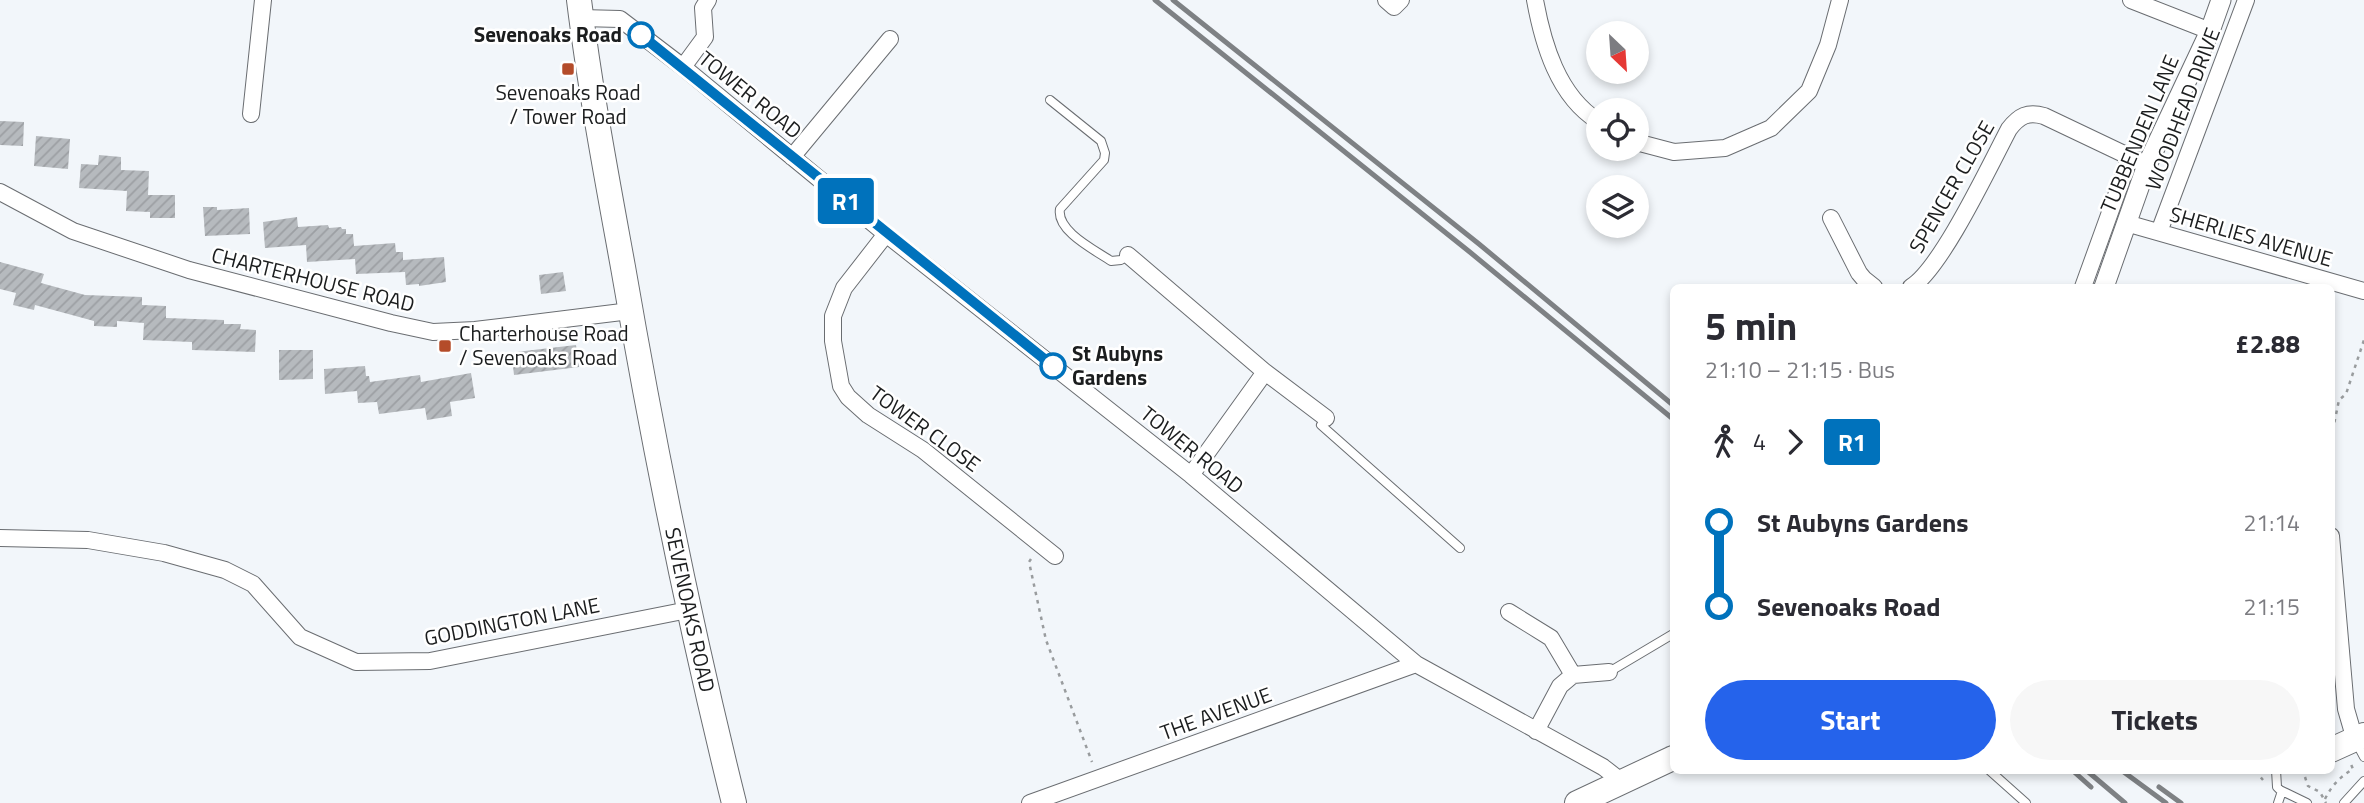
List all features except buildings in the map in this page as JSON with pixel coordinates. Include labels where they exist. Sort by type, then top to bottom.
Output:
[{"type":"main road","name":"SEVENOAKS ROAD","points":[[580,9],[630,311],[688,610],[734,803]]},
{"type":"main road","points":[[2335,749],[2361,744]]},
{"type":"main road","points":[[1590,800],[1620,781],[1670,759]]},
{"type":"street","points":[[251,114],[263,0]]},
{"type":"street","points":[[683,67],[705,37],[703,8],[708,0]]},
{"type":"street","points":[[1387,0],[1394,6],[1401,0]]},
{"type":"street","points":[[1535,0],[1540,27],[1558,76],[1586,114]]},
{"type":"street","points":[[1649,145],[1674,152],[1725,148],[1771,128],[1808,91],[1828,45],[1840,0]]},
{"type":"street","points":[[2131,0],[2210,31]]},
{"type":"street","name":"TUBBENDEN LANE","points":[[2105,284],[2126,223],[2139,161],[2210,31],[2221,0]]},
{"type":"street","name":"WOODHEAD DRIVE","points":[[2159,232],[2246,0]]},
{"type":"street","name":"TOWER ROAD","points":[[580,9],[620,19],[683,67],[886,234],[1191,475],[1416,664],[1603,767],[1620,781]]},
{"type":"street","points":[[792,156],[890,39]]},
{"type":"street","name":"SPENCER CLOSE","points":[[1915,284],[1944,247],[2009,129],[2022,116],[2034,113],[2044,116],[2139,161]]},
{"type":"street","points":[[2085,284],[2139,161]]},
{"type":"street","name":"CHARTERHOUSE ROAD","points":[[0,192],[74,231],[189,270],[433,332],[475,330],[630,311]]},
{"type":"street","points":[[1831,218],[1859,273],[1871,284]]},
{"type":"street","name":"SHERLIES AVENUE","points":[[2126,223],[2364,291]]},
{"type":"street","name":"TOWER CLOSE","points":[[886,234],[844,288],[833,316],[833,341],[841,386],[848,397],[867,415],[923,450],[1048,551]]},
{"type":"street","points":[[1128,255],[1265,372],[1326,418]]},
{"type":"street","points":[[1191,475],[1265,372]]},
{"type":"street","name":"GODDINGTON LANE","points":[[0,538],[88,540],[164,553],[225,570],[253,584],[299,637],[356,662],[430,661],[688,610]]},
{"type":"street","points":[[2335,582],[2346,709],[2361,744]]},
{"type":"street","points":[[1509,612],[1551,638],[1573,675]]},
{"type":"street","name":"THE AVENUE","points":[[1030,803],[1416,664]]},
{"type":"street","points":[[1536,731],[1560,686],[1573,675],[1609,672]]},
{"type":"lane","points":[[1050,100],[1101,141],[1105,153],[1104,160],[1060,209],[1060,223],[1111,261],[1121,260],[1128,255]]},
{"type":"lane","points":[[1326,418],[1321,425],[1460,548]]},
{"type":"lane","points":[[1609,672],[1670,636]]},
{"type":"lane","points":[[1993,774],[2026,803]]},
{"type":"lane","points":[[2276,774],[2277,787],[2307,803]]},
{"type":"lane","points":[[2344,803],[2364,781]]},
{"type":"lane","points":[[2357,789],[2364,796]]},
{"type":"lane","points":[[2278,803],[2282,791]]},
{"type":"path","points":[[2335,420],[2339,400],[2346,394],[2364,340]]},
{"type":"path","points":[[1048,551],[1029,562],[1046,640],[1098,779]]},
{"type":"path","points":[[2325,801],[2330,789],[2341,776],[2353,769],[2351,765]]},
{"type":"path","points":[[2305,777],[2308,786],[2320,792],[2325,801]]},
{"type":"railway","points":[[1155,0],[1670,417]]},
{"type":"railway","points":[[1173,0],[1479,244],[1670,403]]},
{"type":"railway","points":[[2076,774],[2091,787]]},
{"type":"railway","points":[[2091,774],[2125,803]]},
{"type":"railway","points":[[2126,774],[2166,803]]},
{"type":"railway","points":[[2159,787],[2181,803]]},
{"type":"bus line","name":"R1","points":[[641,35],[1053,366]]},
{"type":"place","name":"Sevenoaks Road","points":[[641,35]]},
{"type":"place","name":"Sevenoaks Road / Tower Road","points":[[568,69]]},
{"type":"place","name":"Charterhouse Road / Sevenoaks Road","points":[[445,346]]},
{"type":"place","name":"St Aubyns Gardens","points":[[1053,366]]}]
